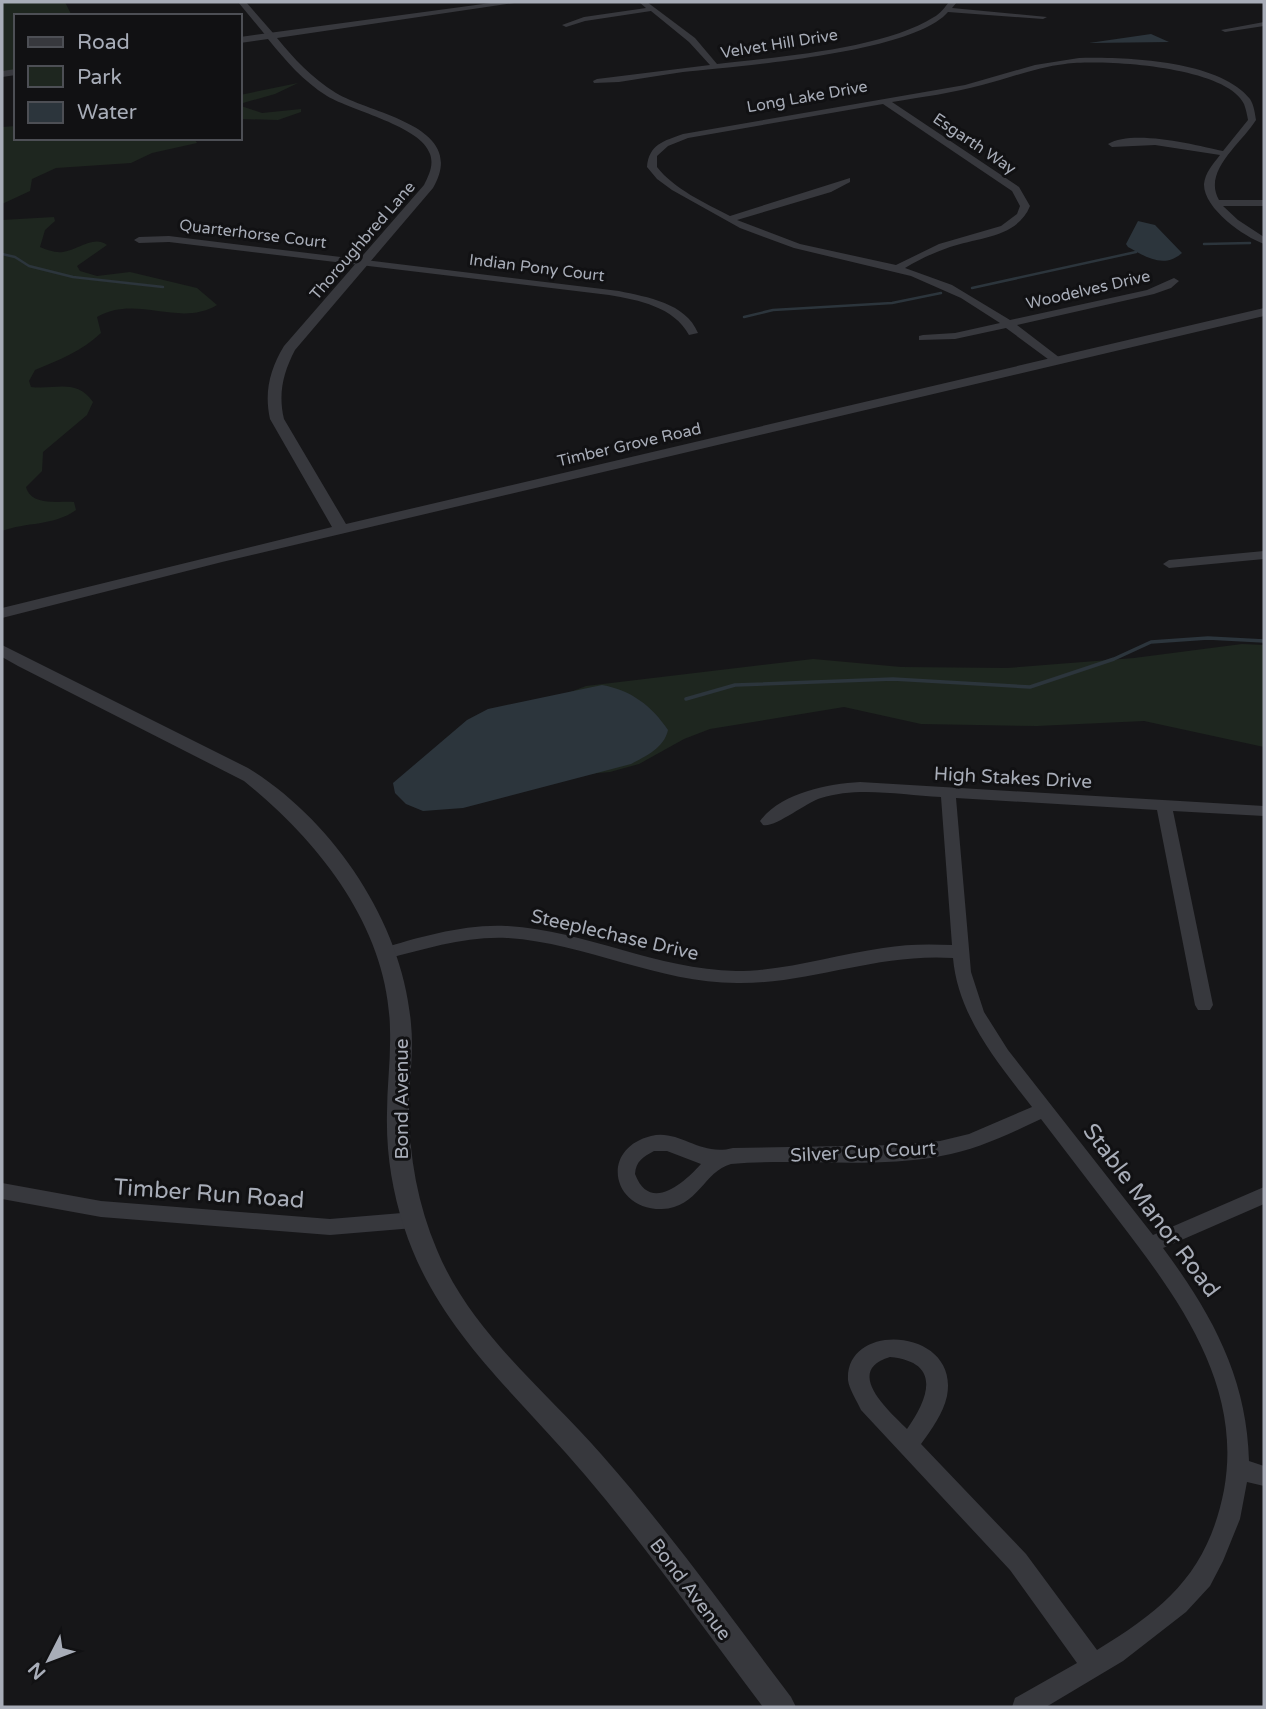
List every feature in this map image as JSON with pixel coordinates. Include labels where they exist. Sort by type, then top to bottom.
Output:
[{"type":"street","name":"Thoroughbred Lane","points":[[242,2],[300,71],[318,86],[354,106],[416,132],[437,153],[435,178],[289,349],[274,385],[274,407],[283,431],[341,529]]},
{"type":"street","points":[[242,40],[516,2]]},
{"type":"street","points":[[643,2],[692,40],[716,66]]},
{"type":"street","points":[[952,6],[1043,17]]},
{"type":"street","name":"Velvet Hill Drive","points":[[597,81],[793,57],[891,37],[926,26],[952,6]]},
{"type":"street","points":[[566,25],[584,19],[652,9]]},
{"type":"street","points":[[1225,30],[1264,24]]},
{"type":"street","name":"Long Lake Drive","points":[[1056,360],[1008,324],[958,292],[898,268],[786,243],[729,219],[660,177],[651,160],[658,149],[693,134],[973,85],[1055,62],[1095,59],[1153,63],[1214,79],[1238,92],[1249,104],[1252,120],[1210,178],[1210,191],[1216,203]]},
{"type":"street","name":"Esgarth Way","points":[[884,101],[1016,189],[1025,206],[1020,217],[1007,227],[936,248],[898,268]]},
{"type":"street","points":[[1112,144],[1158,142],[1226,154]]},
{"type":"street","points":[[729,219],[828,190],[847,180]]},
{"type":"street","points":[[1216,203],[1264,202]]},
{"type":"street","points":[[1216,203],[1234,222],[1264,241]]},
{"type":"street","name":"Quarterhorse Court","points":[[139,240],[169,239],[364,262]]},
{"type":"street","name":"Indian Pony Court","points":[[364,262],[621,294],[665,308],[690,324],[693,333]]},
{"type":"street","name":"Woodelves Drive","points":[[923,338],[955,336],[1150,292],[1174,281]]},
{"type":"street","name":"Timber Grove Road","points":[[2,612],[341,529],[1264,312]]},
{"type":"street","points":[[1169,564],[1264,555]]},
{"type":"street","name":"Bond Avenue","points":[[2,650],[229,764],[264,788],[328,852],[352,885],[386,953],[394,978],[401,1025],[399,1152],[414,1220],[444,1289],[484,1349],[593,1463],[781,1707]]},
{"type":"street","name":"High Stakes Drive","points":[[768,821],[806,797],[839,788],[1264,811]]},
{"type":"street","name":"Stable Manor Road","points":[[948,792],[961,952],[967,989],[986,1032],[1188,1294],[1223,1358],[1234,1392],[1243,1470],[1224,1533],[1198,1583],[1157,1623],[1024,1707]]},
{"type":"street","points":[[1164,805],[1205,1005]]},
{"type":"street","name":"Steeplechase Drive","points":[[386,953],[450,937],[506,932],[542,936],[671,971],[739,977],[780,973],[904,951],[961,952]]},
{"type":"street","name":"Silver Cup Court","points":[[717,1160],[733,1156],[899,1153],[940,1149],[982,1137],[1045,1110]]},
{"type":"street","name":"Timber Run Road","points":[[2,1191],[101,1209],[330,1227],[414,1220]]},
{"type":"street","points":[[1150,1245],[1264,1195]]},
{"type":"street","points":[[908,1445],[1018,1562],[1093,1665]]},
{"type":"street","points":[[1243,1470],[1264,1476]]},
{"type":"green space","points":[[2,2],[65,2],[71,14],[14,14],[14,71],[2,73]]},
{"type":"green space","points":[[298,83],[242,104],[242,95]]},
{"type":"green space","points":[[242,106],[262,113],[301,109],[301,112],[278,120],[242,119]]},
{"type":"green space","points":[[14,126],[14,140],[195,140],[197,143],[152,153],[131,163],[56,168],[32,179],[30,191],[2,204],[2,127]]},
{"type":"green space","points":[[54,217],[55,221],[45,230],[40,247],[60,252],[91,242],[107,245],[77,266],[80,271],[97,276],[130,272],[197,288],[217,305],[188,313],[143,309],[112,311],[97,317],[101,333],[94,339],[70,354],[35,370],[29,381],[31,387],[72,387],[80,390],[93,402],[87,415],[43,452],[42,471],[26,487],[33,497],[39,500],[74,502],[76,510],[59,519],[2,531],[2,220]]},
{"type":"green space","points":[[1242,644],[1264,645],[1264,747],[1144,721],[1037,726],[921,724],[844,707],[710,729],[684,739],[639,764],[610,772],[576,775],[521,711],[586,686],[813,659],[901,667],[1007,668],[1134,658]]},
{"type":"water","points":[[1151,34],[1169,42],[1089,43]]},
{"type":"water","points":[[1138,221],[1155,225],[1182,253],[1162,261],[1148,258],[1128,247],[1126,244]]},
{"type":"water","points":[[602,685],[613,687],[640,700],[662,721],[668,730],[663,742],[654,751],[631,764],[463,808],[423,811],[406,804],[395,793],[393,783],[467,720],[488,709]]},
{"type":"waterway","points":[[1204,244],[1250,243]]},
{"type":"waterway","points":[[972,288],[1136,252]]},
{"type":"waterway","points":[[2,254],[15,257],[29,266],[73,277],[163,287]]},
{"type":"waterway","points":[[744,317],[773,310],[892,303],[941,293]]},
{"type":"waterway","points":[[686,699],[735,685],[893,679],[1030,687],[1114,659],[1151,642],[1208,638],[1264,641]]}]
